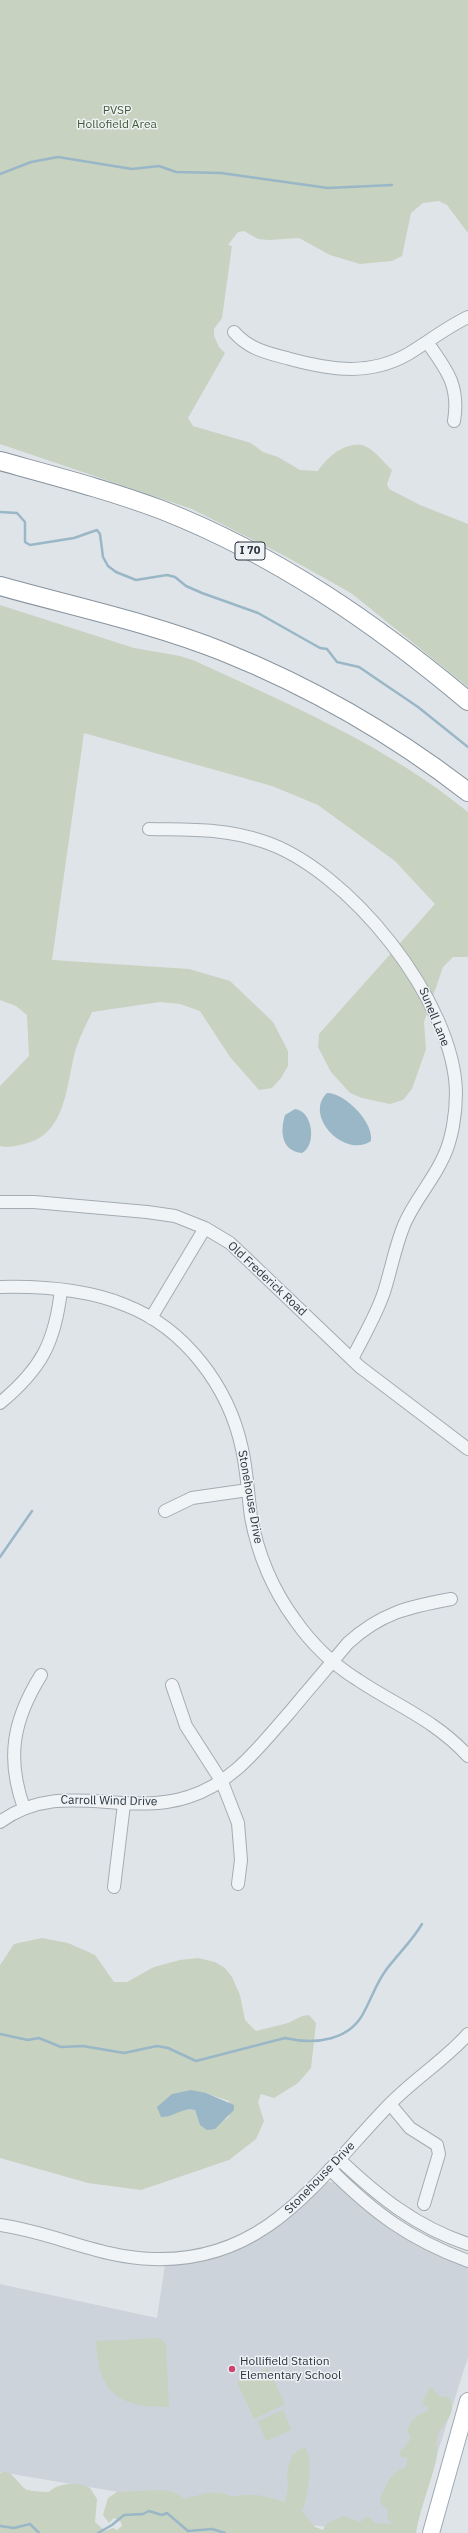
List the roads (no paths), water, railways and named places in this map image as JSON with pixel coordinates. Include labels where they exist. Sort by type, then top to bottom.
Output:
[{"type":"highway","name":"I 70","points":[[0,461],[161,510],[253,552],[317,588],[376,627],[468,701]]},
{"type":"highway","points":[[0,586],[157,629],[224,652],[341,708],[428,762],[468,792]]},
{"type":"main road","points":[[431,2533],[468,2401]]},
{"type":"street","points":[[234,332],[252,348],[320,367],[338,369],[380,366],[407,354],[468,318]]},
{"type":"street","points":[[427,342],[453,382],[457,406],[454,421]]},
{"type":"street","name":"Sunell Lane","points":[[149,829],[205,829],[247,837],[288,852],[314,868],[334,883],[400,953],[425,993],[437,1020],[453,1070],[455,1086],[450,1138],[443,1159],[403,1226],[378,1307],[352,1359]]},
{"type":"street","name":"Old Frederick Road","points":[[0,1202],[34,1202],[147,1212],[174,1216],[205,1228],[230,1243],[352,1359],[394,1394],[468,1449]]},
{"type":"street","points":[[151,1318],[205,1228]]},
{"type":"street","name":"Stonehouse Drive","points":[[0,1287],[61,1290],[103,1297],[126,1305],[151,1318],[194,1355],[218,1386],[238,1432],[256,1540],[269,1577],[299,1626],[333,1661],[357,1680],[423,1717],[444,1733],[468,1756]]},
{"type":"street","points":[[0,1403],[24,1382],[44,1356],[55,1329],[61,1290]]},
{"type":"street","points":[[165,1511],[192,1498],[248,1490]]},
{"type":"street","name":"Carroll Wind Drive","points":[[0,1822],[24,1808],[40,1802],[64,1799],[145,1805],[177,1801],[203,1792],[222,1782],[250,1758],[333,1661],[360,1632],[387,1615],[401,1609],[451,1599]]},
{"type":"street","points":[[24,1808],[14,1775],[15,1739],[24,1706],[41,1675]]},
{"type":"street","points":[[172,1685],[186,1726],[222,1782],[238,1823],[241,1860],[238,1884]]},
{"type":"street","points":[[114,1887],[124,1804]]},
{"type":"street","name":"Stonehouse Drive","points":[[0,2225],[31,2231],[120,2256],[154,2259],[191,2257],[226,2248],[263,2231],[295,2207],[390,2104],[468,2034]]},
{"type":"street","points":[[390,2104],[410,2128],[437,2145],[439,2154],[424,2204]]},
{"type":"street","points":[[339,2158],[402,2214],[427,2228],[468,2244]]},
{"type":"street","points":[[330,2169],[374,2211],[394,2226],[421,2241],[468,2261]]},
{"type":"water","points":[[327,1093],[334,1094],[342,1098],[357,1110],[368,1125],[371,1133],[371,1141],[361,1145],[350,1144],[339,1140],[330,1132],[320,1113],[321,1102]]},
{"type":"water","points":[[295,1109],[301,1111],[306,1116],[311,1129],[310,1143],[307,1149],[302,1153],[295,1151],[286,1144],[283,1134],[283,1121],[285,1115]]},
{"type":"water","points":[[191,2090],[206,2093],[234,2105],[234,2110],[215,2129],[207,2130],[200,2125],[195,2110],[190,2109],[166,2117],[161,2117],[157,2107],[172,2094]]},
{"type":"waterway","points":[[0,174],[31,162],[58,157],[132,169],[159,166],[176,172],[221,173],[328,188],[392,185]]},
{"type":"waterway","points":[[0,512],[17,513],[25,522],[25,542],[30,545],[74,538],[97,530],[100,534],[103,557],[108,566],[116,572],[136,580],[167,575],[175,577],[186,586],[202,593],[258,613],[320,648],[327,649],[337,662],[359,667],[418,707],[468,747]]},
{"type":"waterway","points":[[0,1557],[32,1511]]},
{"type":"waterway","points":[[0,2034],[28,2040],[39,2038],[61,2047],[83,2046],[124,2053],[157,2046],[168,2048],[196,2061],[285,2038],[308,2041],[331,2038],[351,2028],[359,2020],[383,1975],[422,1924]]},
{"type":"waterway","points":[[98,2533],[112,2525],[124,2515],[143,2514],[149,2511],[162,2515],[167,2513],[188,2531],[212,2529],[225,2533]]},
{"type":"waterway","points":[[0,2526],[14,2528],[30,2524],[39,2533]]},
{"type":"place","name":"Hollifield Station Elementary School","points":[[232,2369]]},
{"type":"park label","name":"PVSP Hollofield Area","points":[[117,118]]}]
